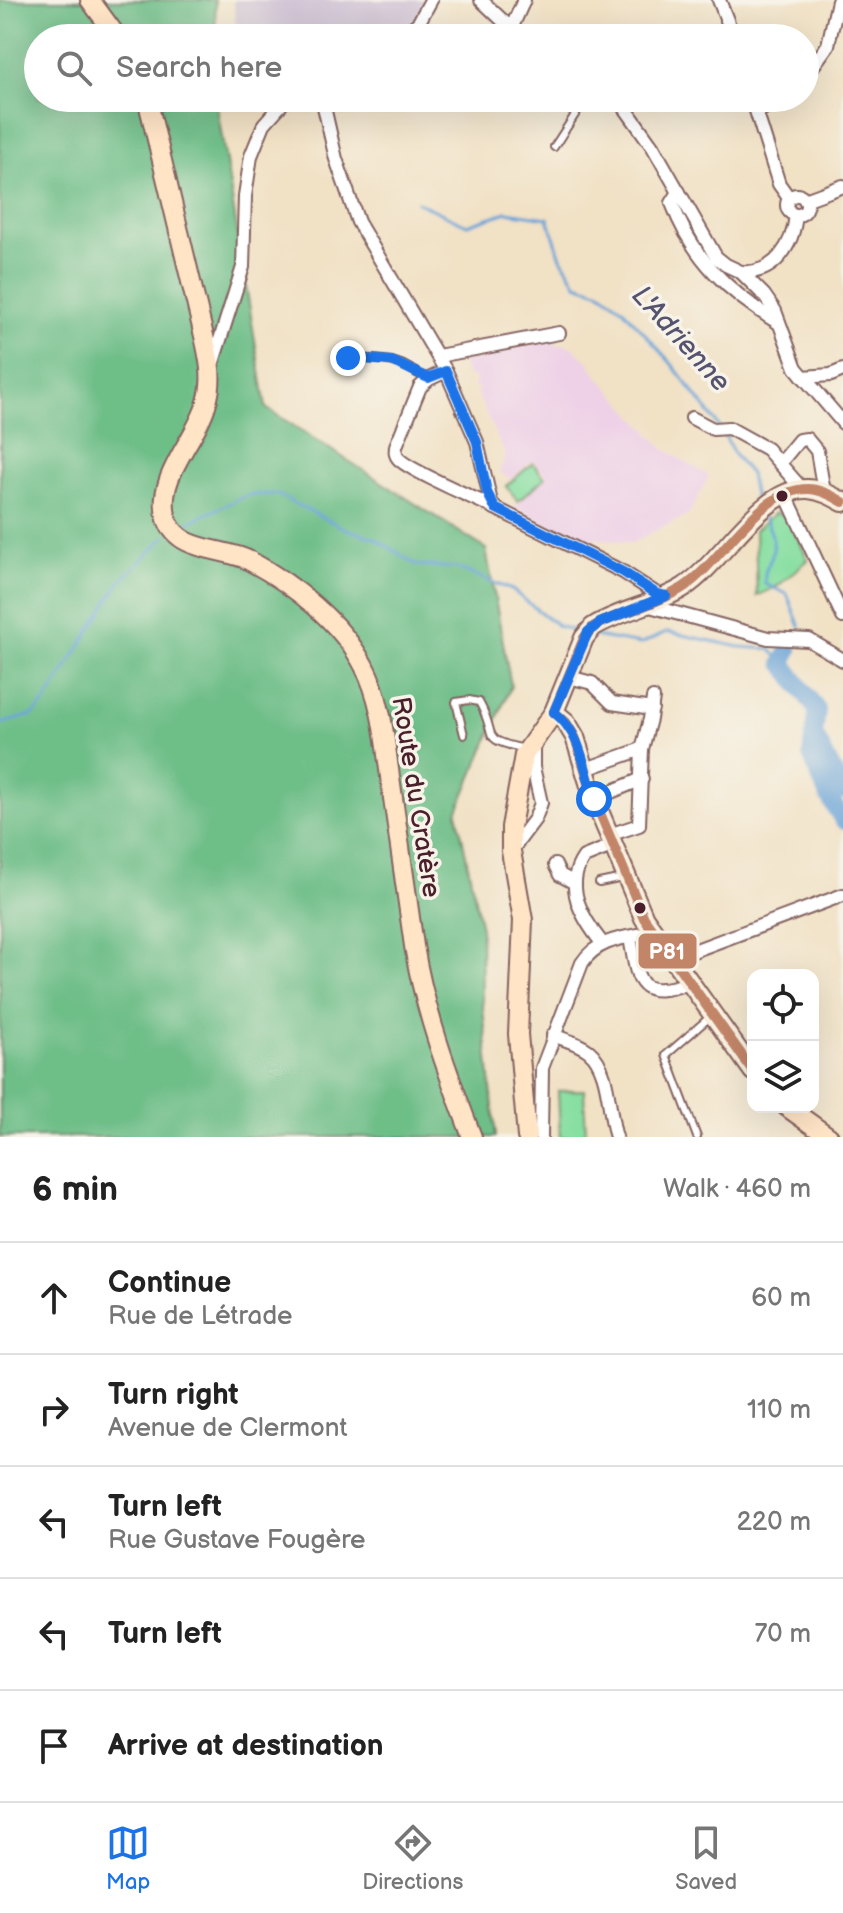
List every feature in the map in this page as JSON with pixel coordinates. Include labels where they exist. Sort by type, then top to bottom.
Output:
[{"type":"street","points":[[90,0],[108,24]]},
{"type":"street","points":[[417,24],[431,0]]},
{"type":"street","points":[[481,0],[506,24]]},
{"type":"street","points":[[513,24],[524,0]]},
{"type":"street","points":[[719,0],[728,24]]},
{"type":"street","points":[[819,58],[828,45],[838,1]]},
{"type":"street","name":"Route du Cratère","points":[[150,112],[204,336],[211,385],[202,417],[166,487],[164,501],[167,519],[180,538],[245,559],[291,588],[346,638],[365,668],[381,715],[422,991],[441,1055],[472,1137]]},
{"type":"street","points":[[211,385],[217,344],[243,267],[245,196],[251,156],[264,124],[275,112]]},
{"type":"street","points":[[325,112],[336,159],[358,222],[446,371],[477,442],[487,492],[495,508]]},
{"type":"street","points":[[629,112],[641,127],[716,257],[741,272],[764,295],[779,323],[793,363],[843,423]]},
{"type":"street","points":[[757,112],[779,184],[789,198],[787,209],[796,215]]},
{"type":"street","points":[[805,200],[843,186]]},
{"type":"street","points":[[679,192],[672,203],[689,242],[703,262],[748,305],[779,323]]},
{"type":"street","points":[[789,198],[798,195],[805,200]]},
{"type":"street","points":[[796,215],[805,211],[805,200]]},
{"type":"street","points":[[741,272],[759,270],[780,258],[791,238],[796,215]]},
{"type":"street","points":[[204,336],[216,331],[229,311]]},
{"type":"street","points":[[438,356],[559,333]]},
{"type":"street","points":[[803,377],[831,375],[843,370]]},
{"type":"street","points":[[446,371],[420,387],[396,446],[398,458],[666,596]]},
{"type":"street","points":[[692,418],[713,429],[729,428],[767,449],[780,463],[786,495],[843,617]]},
{"type":"street","points":[[780,463],[799,440],[807,439],[817,451],[824,492]]},
{"type":"street","points":[[527,1137],[518,1034],[523,920],[511,851],[511,827],[522,761],[554,712],[589,633],[695,579],[754,518],[786,495],[824,492],[843,502]]},
{"type":"street","points":[[646,605],[750,635],[809,640],[843,660]]},
{"type":"street","points":[[569,677],[592,683],[612,703],[652,703],[642,749],[639,825],[584,857],[576,869],[579,907],[602,943]]},
{"type":"street","points":[[554,712],[566,722],[575,737],[594,799],[653,932],[747,1063]]},
{"type":"street","points":[[586,769],[642,749]]},
{"type":"street","points":[[594,799],[642,779]]},
{"type":"street","points":[[555,865],[560,875],[575,883]]},
{"type":"street","points":[[672,959],[843,895]]},
{"type":"street","points":[[541,1137],[542,1068],[582,963],[590,950],[602,943],[653,932]]},
{"type":"street","points":[[630,937],[637,973],[648,988],[668,990],[689,983]]},
{"type":"street","points":[[553,1035],[579,1045],[596,1059],[609,1096],[611,1123],[616,1137]]},
{"type":"street","points":[[795,1113],[829,1137]]},
{"type":"lane","points":[[554,147],[577,112]]},
{"type":"lane","points":[[348,358],[392,361],[403,364],[420,376],[433,377]]},
{"type":"lane","points":[[464,735],[456,702],[469,700],[479,702],[489,732],[499,743],[530,745]]},
{"type":"lane","points":[[599,883],[627,877]]},
{"type":"lane","points":[[697,1137],[666,1055],[713,1015]]},
{"type":"shaded area","points":[[234,0],[427,0],[418,17],[409,24],[235,24]]},
{"type":"shaded area","points":[[554,341],[557,346],[563,344],[574,348],[587,360],[664,449],[709,476],[689,514],[632,543],[592,538],[589,545],[514,507],[548,477],[533,460],[511,479],[499,472],[506,457],[476,391],[478,387],[474,388],[476,382],[473,376],[468,377],[462,363],[474,357],[476,361],[517,347]]},
{"type":"green space","points":[[0,0],[215,0],[216,24],[24,24],[24,112],[218,112],[266,408],[486,549],[511,686],[457,812],[481,928],[482,998],[496,1137],[0,1137]]},
{"type":"green space","points":[[533,463],[545,478],[518,501],[506,486]]},
{"type":"green space","points":[[775,513],[788,517],[808,560],[778,586],[757,596],[755,530]]},
{"type":"green space","points":[[584,1090],[586,1137],[560,1137],[558,1091]]},
{"type":"waterway","name":"L'Adrienne","points":[[417,202],[467,225],[507,212],[548,218],[561,258],[577,284],[601,292],[622,308],[671,363],[719,426]]},
{"type":"waterway","name":"L'Adrienne","points":[[723,432],[735,456],[750,474],[756,504]]},
{"type":"waterway","points":[[181,526],[247,495],[276,494],[346,529],[375,538],[416,565],[457,568],[512,590],[558,626],[579,632]]},
{"type":"waterway","name":"L'Adrienne","points":[[764,517],[773,547],[765,584],[787,594],[800,627]]},
{"type":"waterway","points":[[0,724],[33,715],[44,704],[120,582],[165,537]]},
{"type":"waterway","points":[[594,636],[641,644],[668,632],[740,647],[770,649],[783,663]]},
{"type":"waterway","points":[[789,650],[783,663],[817,710],[811,755],[827,794],[843,820]]},
{"type":"waterway","points":[[814,734],[843,791]]},
{"type":"transit line","name":"P81","points":[[554,712],[584,638],[593,627],[684,587],[757,513],[790,492],[813,489],[843,502]]},
{"type":"transit line","name":"P81","points":[[554,712],[566,722],[575,737],[594,799],[644,918],[747,1063]]},
{"type":"route","points":[[348,358],[392,361],[428,378],[446,371],[477,442],[487,492],[495,508],[666,596],[600,623],[588,632],[554,712],[566,722],[575,737],[594,799]]}]
